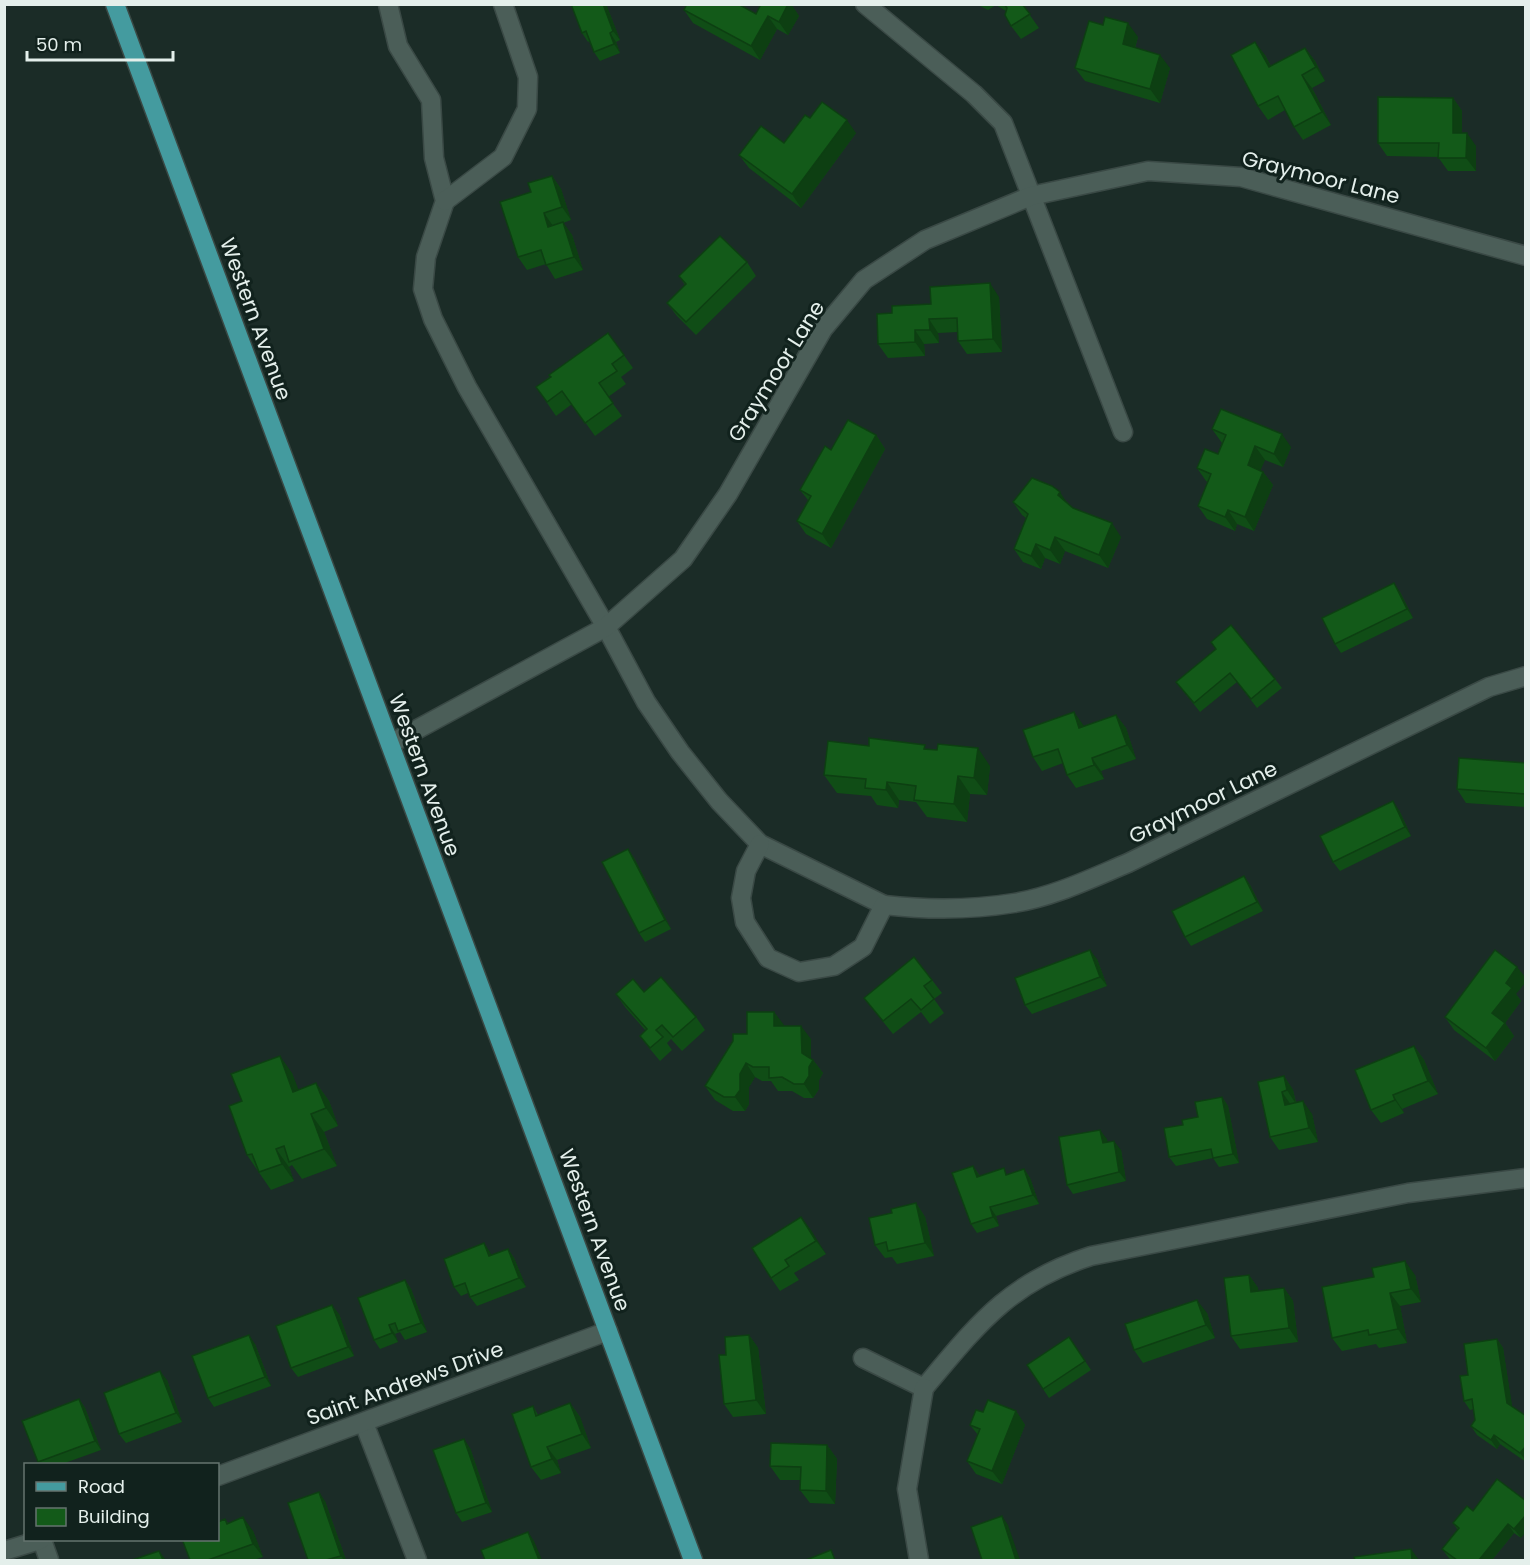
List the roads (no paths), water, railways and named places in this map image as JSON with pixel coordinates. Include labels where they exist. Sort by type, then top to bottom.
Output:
[{"type":"main road","name":"Western Avenue","points":[[115,4],[693,1560]]},
{"type":"street","points":[[388,4],[398,46],[431,100],[434,158],[445,201],[503,157],[527,109],[528,77],[503,4]]},
{"type":"street","points":[[865,4],[974,94],[1003,123],[1123,432]]},
{"type":"street","name":"Graymoor Lane","points":[[390,744],[606,627],[683,559],[728,494],[823,329],[864,280],[925,240],[1031,195],[1148,171],[1241,177],[1526,256]]},
{"type":"street","name":"Graymoor Lane","points":[[445,201],[426,257],[423,289],[433,319],[466,387],[606,627],[646,702],[680,752],[719,801],[760,844],[884,905],[917,909],[950,909],[1016,903],[1074,886],[1128,863],[1489,687],[1526,676]]},
{"type":"street","points":[[760,844],[746,871],[741,898],[745,922],[768,958],[799,972],[834,966],[863,947],[884,905]]},
{"type":"street","points":[[919,1560],[907,1489],[924,1388],[979,1323],[999,1304],[1047,1272],[1091,1256],[1408,1192],[1526,1178]]},
{"type":"street","name":"Saint Andrews Drive","points":[[219,1476],[608,1331]]},
{"type":"street","points":[[863,1358],[924,1388]]},
{"type":"street","points":[[364,1423],[417,1560]]},
{"type":"street","points":[[4,1551],[35,1541]]},
{"type":"street","points":[[42,1541],[50,1560]]}]
